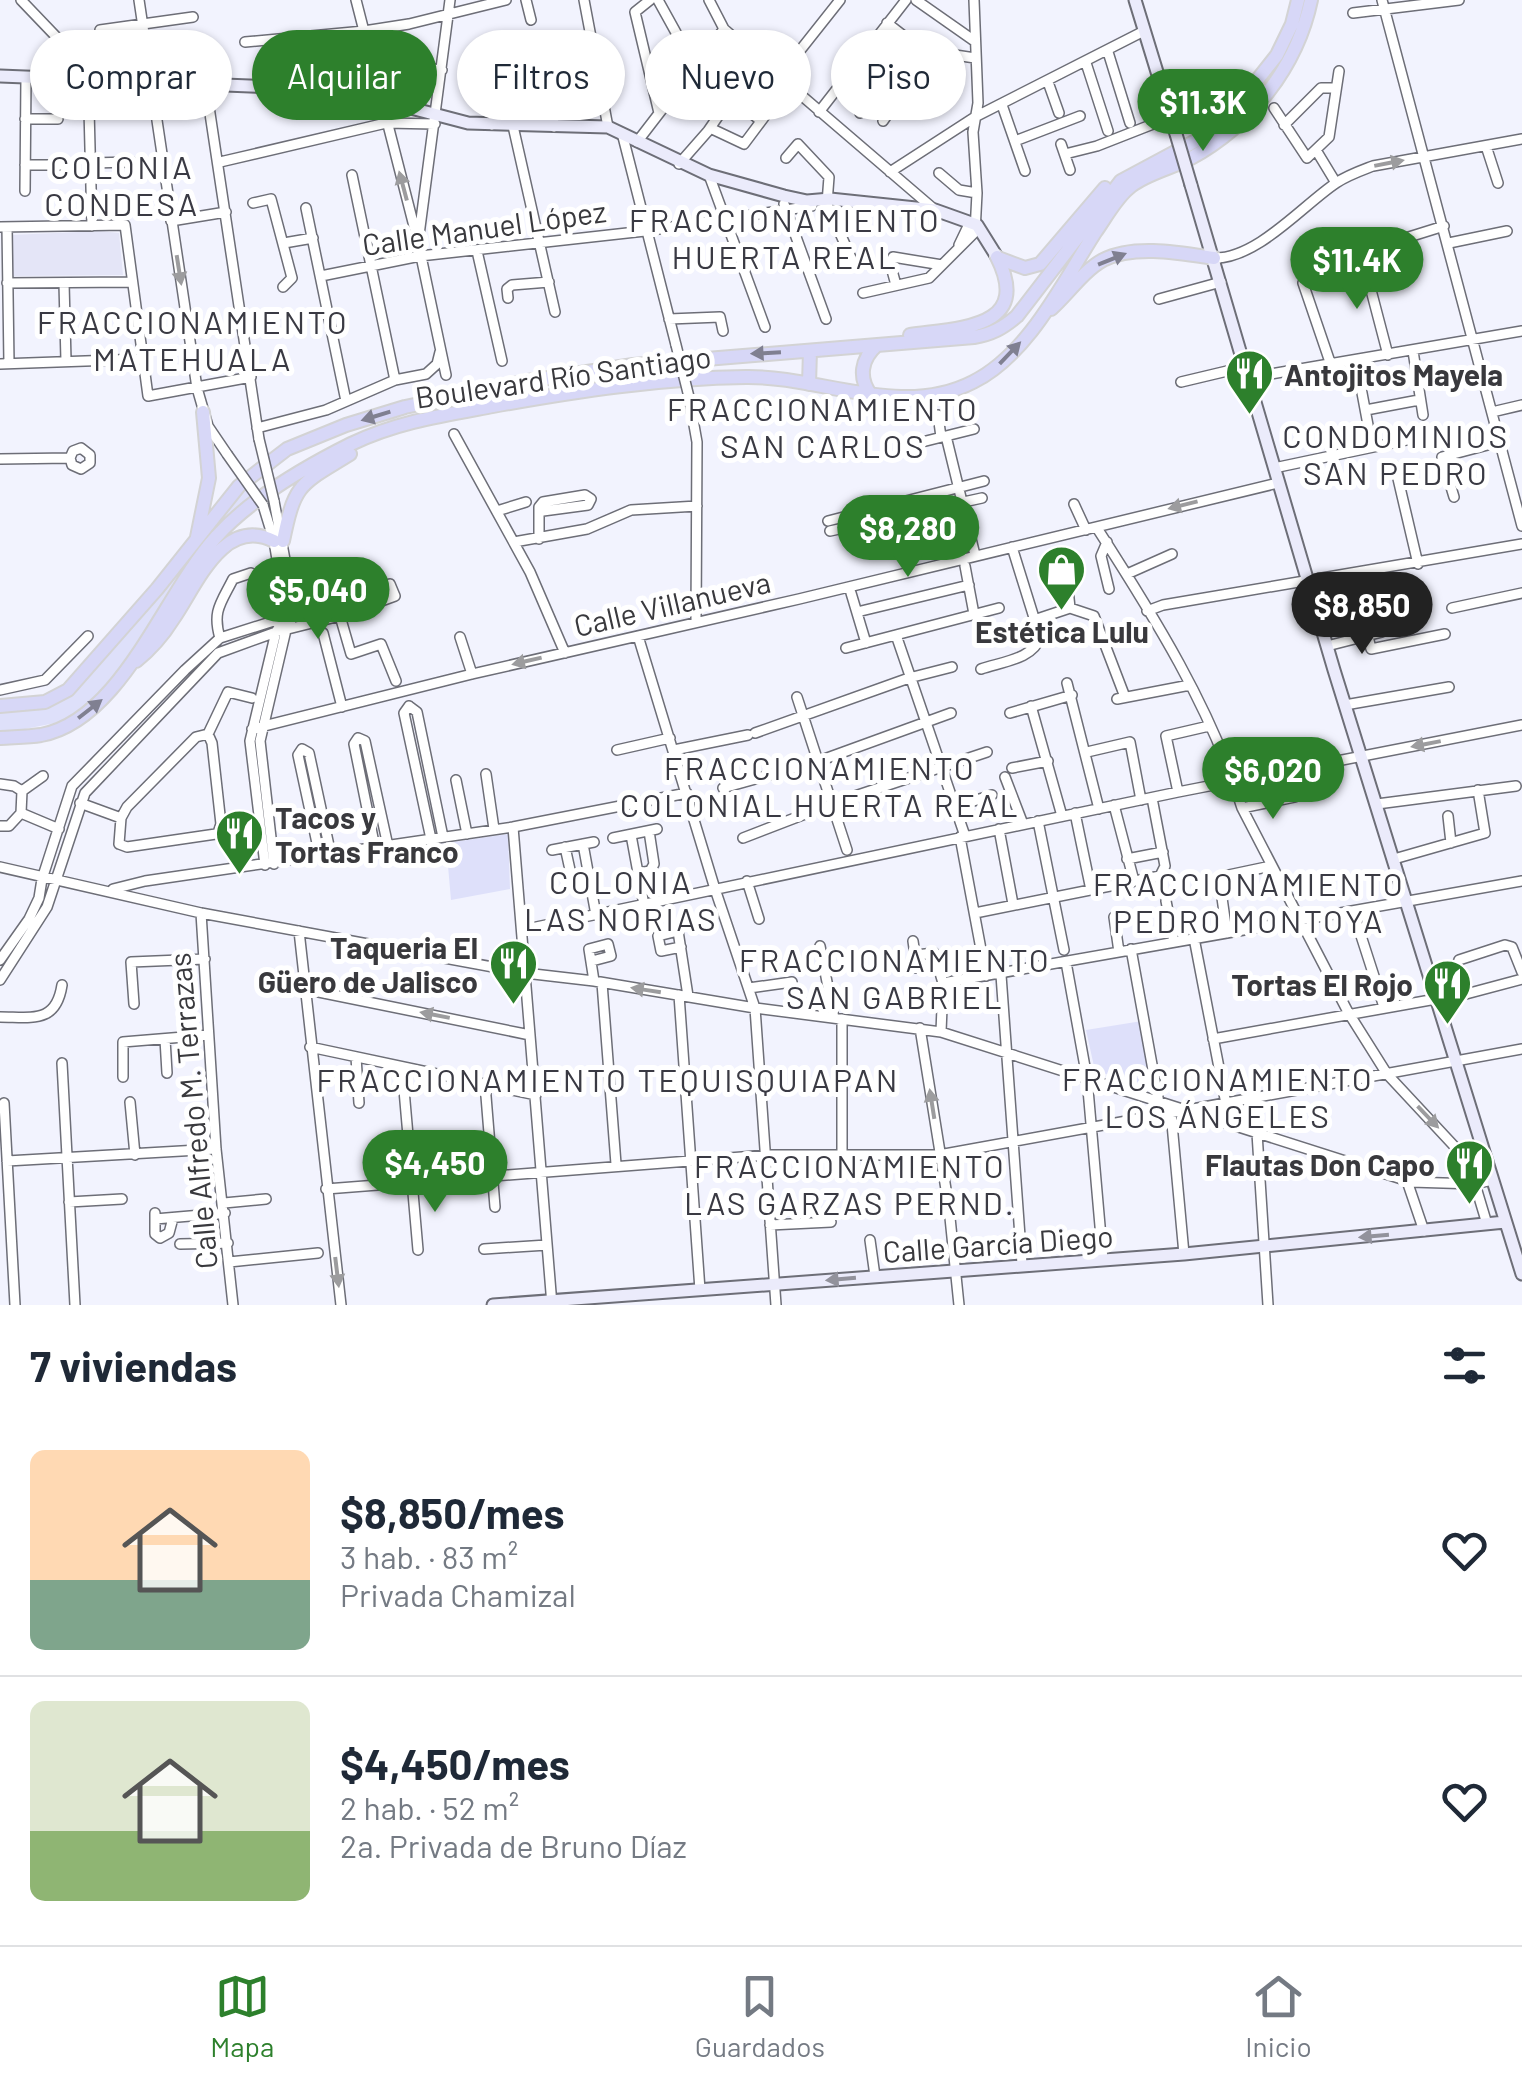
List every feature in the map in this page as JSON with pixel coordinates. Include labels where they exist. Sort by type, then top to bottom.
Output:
[{"type":"main road","name":"Boulevard Río Santiago","points":[[0,706],[45,702],[68,690],[239,486],[287,449],[346,425],[528,381],[633,365],[974,337],[1004,327],[1120,181],[1204,138],[1228,117],[1278,55],[1298,0]]},
{"type":"main road","name":"Boulevard Río Santiago","points":[[0,738],[44,735],[98,706],[131,666],[142,643],[214,538],[242,512],[336,453],[386,430],[427,418],[634,385],[750,377],[871,396],[907,397],[969,385],[1016,348],[1131,186],[1201,152],[1239,126],[1290,61],[1305,30],[1311,0]]},
{"type":"main road","points":[[997,257],[1024,268],[1040,264],[1101,190],[1120,181]]},
{"type":"main road","points":[[1037,320],[1090,270],[1116,255],[1148,252],[1214,258]]},
{"type":"main road","points":[[871,396],[862,368],[874,346],[890,338],[982,324],[993,318],[1006,296],[1004,272],[997,257]]},
{"type":"main road","points":[[809,384],[810,351]]},
{"type":"main road","points":[[196,541],[209,478],[203,412]]},
{"type":"main road","points":[[131,666],[172,622],[220,549],[249,534],[278,541],[292,500],[305,482],[386,430]]},
{"type":"street","points":[[21,0],[50,30]]},
{"type":"street","points":[[139,0],[143,30]]},
{"type":"street","points":[[356,0],[364,30]]},
{"type":"street","points":[[370,30],[409,24],[449,6],[506,0]]},
{"type":"street","points":[[526,0],[531,20]]},
{"type":"street","points":[[584,0],[608,128]]},
{"type":"street","points":[[645,56],[634,12],[654,0],[672,30]]},
{"type":"street","points":[[709,0],[724,30]]},
{"type":"street","points":[[811,37],[840,0]]},
{"type":"street","points":[[882,30],[906,0]]},
{"type":"street","points":[[916,0],[974,40]]},
{"type":"street","points":[[863,293],[929,278],[973,223],[977,193],[973,132],[974,0]]},
{"type":"street","points":[[1135,0],[1345,705],[1492,1180],[1517,1242],[1522,1274]]},
{"type":"street","points":[[1352,13],[1383,4],[1459,0]]},
{"type":"street","points":[[1383,4],[1522,526]]},
{"type":"street","points":[[437,111],[449,6]]},
{"type":"street","points":[[100,30],[193,16]]},
{"type":"street","points":[[887,23],[896,30]]},
{"type":"street","points":[[890,172],[975,118],[1144,31]]},
{"type":"street","points":[[246,42],[252,41]]},
{"type":"street","points":[[492,124],[508,53],[546,46],[554,127]]},
{"type":"street","points":[[1108,52],[1130,123]]},
{"type":"street","points":[[966,57],[975,58]]},
{"type":"street","points":[[1086,63],[1108,131]]},
{"type":"street","points":[[437,70],[442,70]]},
{"type":"street","points":[[1274,108],[1304,158],[1314,153],[1329,137],[1338,71]]},
{"type":"street","points":[[0,76],[30,77]]},
{"type":"street","points":[[24,191],[26,77]]},
{"type":"street","points":[[1048,82],[1059,113]]},
{"type":"street","points":[[1284,125],[1322,88],[1336,88]]},
{"type":"street","points":[[819,112],[831,97]]},
{"type":"street","points":[[1002,104],[1025,170]]},
{"type":"street","points":[[811,105],[935,210]]},
{"type":"street","points":[[1015,141],[1080,116]]},
{"type":"street","points":[[1070,170],[1063,149],[1097,146],[1171,118]]},
{"type":"street","points":[[437,119],[608,128],[679,164],[784,202],[935,210],[973,223],[997,257]]},
{"type":"street","points":[[90,120],[92,226]]},
{"type":"street","points":[[156,120],[203,412],[226,454],[269,503]]},
{"type":"street","points":[[212,120],[269,503],[290,614],[281,631],[257,728],[270,864]]},
{"type":"street","points":[[385,120],[418,242],[446,374]]},
{"type":"street","points":[[220,162],[386,124],[426,120]]},
{"type":"street","points":[[418,242],[436,120]]},
{"type":"street","points":[[636,142],[653,120]]},
{"type":"street","points":[[679,164],[716,120]]},
{"type":"street","points":[[710,128],[744,144],[760,122]]},
{"type":"street","points":[[513,126],[555,312]]},
{"type":"street","points":[[622,133],[698,442],[696,622]]},
{"type":"street","points":[[1214,258],[1231,256],[1270,235],[1334,184],[1373,166],[1522,140]]},
{"type":"street","points":[[786,158],[798,144],[830,177],[828,202],[852,260]]},
{"type":"street","points":[[1486,146],[1498,183]]},
{"type":"street","points":[[1314,153],[1334,184]]},
{"type":"street","points":[[91,162],[132,162]]},
{"type":"street","points":[[25,165],[61,165]]},
{"type":"street","points":[[940,173],[958,190],[977,193]]},
{"type":"street","points":[[352,175],[394,380]]},
{"type":"street","points":[[709,175],[766,328]]},
{"type":"street","points":[[907,206],[916,194]]},
{"type":"street","points":[[253,203],[272,199],[292,278],[282,287]]},
{"type":"street","points":[[784,202],[826,318]]},
{"type":"street","name":"Calle Manuel López","points":[[320,276],[420,256],[644,231],[724,218],[784,202]]},
{"type":"street","points":[[306,208],[346,401]]},
{"type":"street","points":[[172,221],[226,212]]},
{"type":"street","points":[[142,359],[4,364],[4,227],[125,225],[142,359],[146,393],[151,397],[252,376]]},
{"type":"street","points":[[1380,246],[1444,226]]},
{"type":"street","points":[[1449,243],[1507,231]]},
{"type":"street","points":[[284,243],[312,238]]},
{"type":"street","points":[[478,251],[502,362]]},
{"type":"street","points":[[896,285],[890,264],[893,257],[942,266]]},
{"type":"street","points":[[1366,271],[1388,355]]},
{"type":"street","points":[[7,284],[132,282]]},
{"type":"street","points":[[508,298],[512,285],[549,282]]},
{"type":"street","points":[[1159,300],[1220,282]]},
{"type":"street","points":[[64,283],[66,361]]},
{"type":"street","points":[[1303,283],[1330,365]]},
{"type":"street","points":[[669,319],[720,317],[723,331]]},
{"type":"street","points":[[1181,382],[1330,365],[1522,331]]},
{"type":"street","points":[[258,433],[326,410],[394,380],[426,374],[437,364],[441,349]]},
{"type":"street","points":[[1413,351],[1422,415]]},
{"type":"street","points":[[1356,361],[1368,426]]},
{"type":"street","points":[[1366,410],[1420,400]]},
{"type":"street","points":[[1492,412],[1522,405]]},
{"type":"street","points":[[938,415],[975,555]]},
{"type":"street","points":[[902,446],[974,429]]},
{"type":"street","points":[[454,434],[514,542],[565,652]]},
{"type":"street","points":[[1274,468],[1421,437]]},
{"type":"street","points":[[1454,497],[1442,457],[1499,442]]},
{"type":"street","points":[[0,459],[70,458]]},
{"type":"street","points":[[1507,465],[1522,462]]},
{"type":"street","points":[[1396,466],[1418,564]]},
{"type":"street","points":[[982,498],[829,526],[984,480]]},
{"type":"street","name":"Calle Villanueva","points":[[257,728],[1278,483]]},
{"type":"street","points":[[497,511],[526,502]]},
{"type":"street","points":[[1074,504],[1086,530]]},
{"type":"street","points":[[514,542],[587,529],[631,510],[697,506]]},
{"type":"street","points":[[885,507],[888,518]]},
{"type":"street","points":[[541,509],[542,538]]},
{"type":"street","points":[[1098,528],[1190,684],[1234,781],[1242,808],[1348,1012],[1387,1074],[1455,1147],[1475,1184],[1487,1224]]},
{"type":"street","points":[[1107,542],[1101,556],[1109,589]]},
{"type":"street","points":[[1147,611],[1162,605],[1522,544]]},
{"type":"street","points":[[981,668],[1030,653],[1040,637],[1012,547]]},
{"type":"street","points":[[1127,574],[1172,554]]},
{"type":"street","points":[[965,566],[974,614]]},
{"type":"street","points":[[223,637],[216,613],[232,580],[251,573]]},
{"type":"street","points":[[0,960],[39,898],[72,786],[142,714],[223,637],[390,584],[395,596],[218,654],[85,792],[37,925],[0,980]]},
{"type":"street","points":[[857,612],[969,585]]},
{"type":"street","points":[[1068,588],[1070,608]]},
{"type":"street","points":[[851,593],[866,643]]},
{"type":"street","points":[[1452,608],[1522,593]]},
{"type":"street","points":[[846,648],[999,608]]},
{"type":"street","points":[[1034,620],[1070,608],[1094,616],[1121,698],[1190,684]]},
{"type":"street","points":[[340,616],[350,654],[381,644],[396,681]]},
{"type":"street","points":[[1327,646],[1382,632]]},
{"type":"street","points":[[323,633],[342,707]]},
{"type":"street","points":[[1368,636],[1371,649],[1444,634]]},
{"type":"street","points":[[896,635],[955,807],[986,976]]},
{"type":"street","points":[[0,690],[45,680],[88,636]]},
{"type":"street","points":[[638,636],[715,889],[756,1008],[776,1305]]},
{"type":"street","points":[[460,637],[472,674]]},
{"type":"street","points":[[674,750],[752,734],[909,678],[952,667]]},
{"type":"street","points":[[1067,683],[1099,809]]},
{"type":"street","points":[[1345,705],[1449,688]]},
{"type":"street","points":[[218,834],[221,824],[208,734],[228,692],[252,698]]},
{"type":"street","points":[[1010,712],[1072,695]]},
{"type":"street","points":[[797,697],[847,850]]},
{"type":"street","points":[[430,839],[404,713],[408,706],[418,712],[443,838]]},
{"type":"street","points":[[1031,706],[1062,816]]},
{"type":"street","points":[[724,788],[951,713]]},
{"type":"street","points":[[142,714],[153,724]]},
{"type":"street","points":[[1178,792],[1166,736],[1208,726]]},
{"type":"street","points":[[522,930],[962,836],[1522,726]]},
{"type":"street","points":[[110,852],[119,844],[121,818],[127,807],[196,737],[208,734]]},
{"type":"street","points":[[375,848],[354,744],[358,738],[366,740],[388,846]]},
{"type":"street","points":[[617,750],[670,738]]},
{"type":"street","points":[[974,912],[1160,876],[1164,872],[1162,852],[1130,742],[1087,752]]},
{"type":"street","points":[[320,857],[298,755],[302,749],[309,752],[331,855]]},
{"type":"street","points":[[742,838],[987,752]]},
{"type":"street","points":[[416,764],[428,761]]},
{"type":"street","points":[[1012,768],[1048,761]]},
{"type":"street","points":[[486,774],[494,830]]},
{"type":"street","points":[[22,792],[43,776]]},
{"type":"street","points":[[1005,778],[1023,824]]},
{"type":"street","points":[[456,780],[467,834]]},
{"type":"street","points":[[0,784],[22,792]]},
{"type":"street","points":[[362,787],[374,785]]},
{"type":"street","points":[[1377,804],[1516,786]]},
{"type":"street","points":[[1394,860],[1484,833],[1478,790]]},
{"type":"street","points":[[0,826],[9,826],[22,813],[22,792]]},
{"type":"street","points":[[108,890],[494,830],[687,792]]},
{"type":"street","points":[[955,807],[992,796]]},
{"type":"street","points":[[1242,808],[1295,797]]},
{"type":"street","points":[[309,803],[321,800]]},
{"type":"street","points":[[80,803],[121,818]]},
{"type":"street","points":[[1114,805],[1134,881]]},
{"type":"street","points":[[22,813],[70,832]]},
{"type":"street","points":[[1075,813],[1091,890]]},
{"type":"street","points":[[1448,816],[1451,843]]},
{"type":"street","points":[[1038,821],[1064,950]]},
{"type":"street","points":[[513,826],[552,1303]]},
{"type":"street","points":[[119,844],[127,847],[250,829]]},
{"type":"street","points":[[999,829],[1014,904]]},
{"type":"street","points":[[613,838],[653,830],[654,864],[650,871],[638,872]]},
{"type":"street","points":[[631,835],[644,905]]},
{"type":"street","points":[[552,850],[589,843],[596,915]]},
{"type":"street","points":[[565,847],[572,878],[577,883],[590,882]]},
{"type":"street","points":[[1128,858],[1162,852]]},
{"type":"street","points":[[1227,933],[1218,877],[1271,866]]},
{"type":"street","points":[[0,868],[202,913],[525,973],[941,1032],[1407,1181],[1432,1185],[1492,1180]]},
{"type":"street","points":[[748,881],[759,919]]},
{"type":"street","points":[[944,983],[1522,881]]},
{"type":"street","points":[[142,899],[145,882]]},
{"type":"street","points":[[1166,901],[1174,942]]},
{"type":"street","points":[[1353,911],[1384,1007]]},
{"type":"street","name":"Calle Alfredo M. Terrazas","points":[[202,913],[216,1149],[232,1305]]},
{"type":"street","points":[[1114,917],[1119,952]]},
{"type":"street","points":[[299,931],[341,1305]]},
{"type":"street","points":[[1194,938],[1226,1104]]},
{"type":"street","points":[[913,941],[917,968],[937,968],[944,983],[941,1032]]},
{"type":"street","points":[[820,946],[838,1019],[842,1155]]},
{"type":"street","points":[[1522,972],[1512,946],[1458,960],[1458,981],[1466,994],[1522,979]]},
{"type":"street","points":[[681,947],[700,1290]]},
{"type":"street","points":[[1131,949],[1159,1103]]},
{"type":"street","points":[[134,1004],[131,962],[205,959]]},
{"type":"street","points":[[592,961],[598,982],[616,1164]]},
{"type":"street","points":[[1066,962],[1087,1078],[1103,1260]]},
{"type":"street","points":[[1001,974],[1022,1264]]},
{"type":"street","points":[[1214,1038],[1384,1007],[1434,994],[1458,981]]},
{"type":"street","points":[[748,988],[792,982]]},
{"type":"street","points":[[0,1018],[42,1016],[60,1000],[62,985]]},
{"type":"street","points":[[304,989],[530,1034]]},
{"type":"street","points":[[920,1028],[959,1305]]},
{"type":"street","points":[[123,1077],[123,1042],[208,1035]]},
{"type":"street","points":[[165,1039],[166,1073]]},
{"type":"street","points":[[310,1048],[536,1095]]},
{"type":"street","points":[[326,1189],[766,1154],[940,1155],[1522,1049]]},
{"type":"street","points":[[356,1057],[359,1104]]},
{"type":"street","points":[[62,1063],[75,1305]]},
{"type":"street","points":[[402,1067],[418,1250]]},
{"type":"street","points":[[485,1084],[495,1207]]},
{"type":"street","points":[[4,1102],[15,1305]]},
{"type":"street","points":[[130,1102],[135,1155]]},
{"type":"street","points":[[1171,1113],[1184,1254]]},
{"type":"street","points":[[1257,1133],[1268,1305]]},
{"type":"street","points":[[409,1142],[444,1138]]},
{"type":"street","points":[[7,1161],[216,1149]]},
{"type":"street","points":[[1407,1181],[1424,1231]]},
{"type":"street","points":[[68,1202],[122,1200]]},
{"type":"street","points":[[173,1218],[170,1232],[160,1238],[155,1234],[155,1216],[173,1218],[266,1200]]},
{"type":"street","points":[[770,1225],[830,1222]]},
{"type":"street","name":"Calle García Diego","points":[[493,1305],[1184,1254],[1506,1222]]},
{"type":"street","points":[[870,1240],[875,1276]]},
{"type":"street","points":[[180,1244],[228,1243]]},
{"type":"street","points":[[484,1249],[547,1245]]},
{"type":"street","points":[[229,1262],[318,1253]]},
{"type":"shaded area","points":[[119,233],[123,275],[11,276],[11,235]]},
{"type":"shaded area","points":[[245,490],[253,499],[100,696],[60,722],[0,734],[0,710],[49,705]]},
{"type":"shaded area","points":[[508,834],[510,889],[451,900],[446,843]]},
{"type":"shaded area","points":[[1142,1021],[1154,1087],[1095,1071],[1086,1030]]},
{"type":"place","name":"Antojitos Mayela","points":[[1249,416]]},
{"type":"place","name":"Estética Lulu","points":[[1062,612]]},
{"type":"place","name":"Tacos y Tortas Franco","points":[[240,876]]},
{"type":"place","name":"Taqueria El Güero de Jalisco","points":[[513,1006]]},
{"type":"place","name":"Tortas El Rojo","points":[[1448,1026]]},
{"type":"place","name":"Flautas Don Capo","points":[[1470,1206]]},
{"type":"district","name":"COLONIA CONDESA","points":[[122,184]]},
{"type":"district","name":"FRACCIONAMIENTO HUERTA REAL","points":[[785,238]]},
{"type":"district","name":"FRACCIONAMIENTO MATEHUALA","points":[[193,340]]},
{"type":"district","name":"FRACCIONAMIENTO SAN CARLOS","points":[[823,426]]},
{"type":"district","name":"CONDOMINIOS SAN PEDRO","points":[[1396,454]]},
{"type":"district","name":"FRACCIONAMIENTO COLONIAL HUERTA REAL","points":[[820,786]]},
{"type":"district","name":"COLONIA LAS NORIAS","points":[[621,900]]},
{"type":"district","name":"FRACCIONAMIENTO PEDRO MONTOYA","points":[[1249,902]]},
{"type":"district","name":"FRACCIONAMIENTO SAN GABRIEL","points":[[895,978]]},
{"type":"district","name":"FRACCIONAMIENTO TEQUISQUIAPAN","points":[[608,1079]]},
{"type":"district","name":"FRACCIONAMIENTO LOS ÁNGELES","points":[[1218,1096]]},
{"type":"district","name":"FRACCIONAMIENTO LAS GARZAS PERND.","points":[[850,1184]]}]
